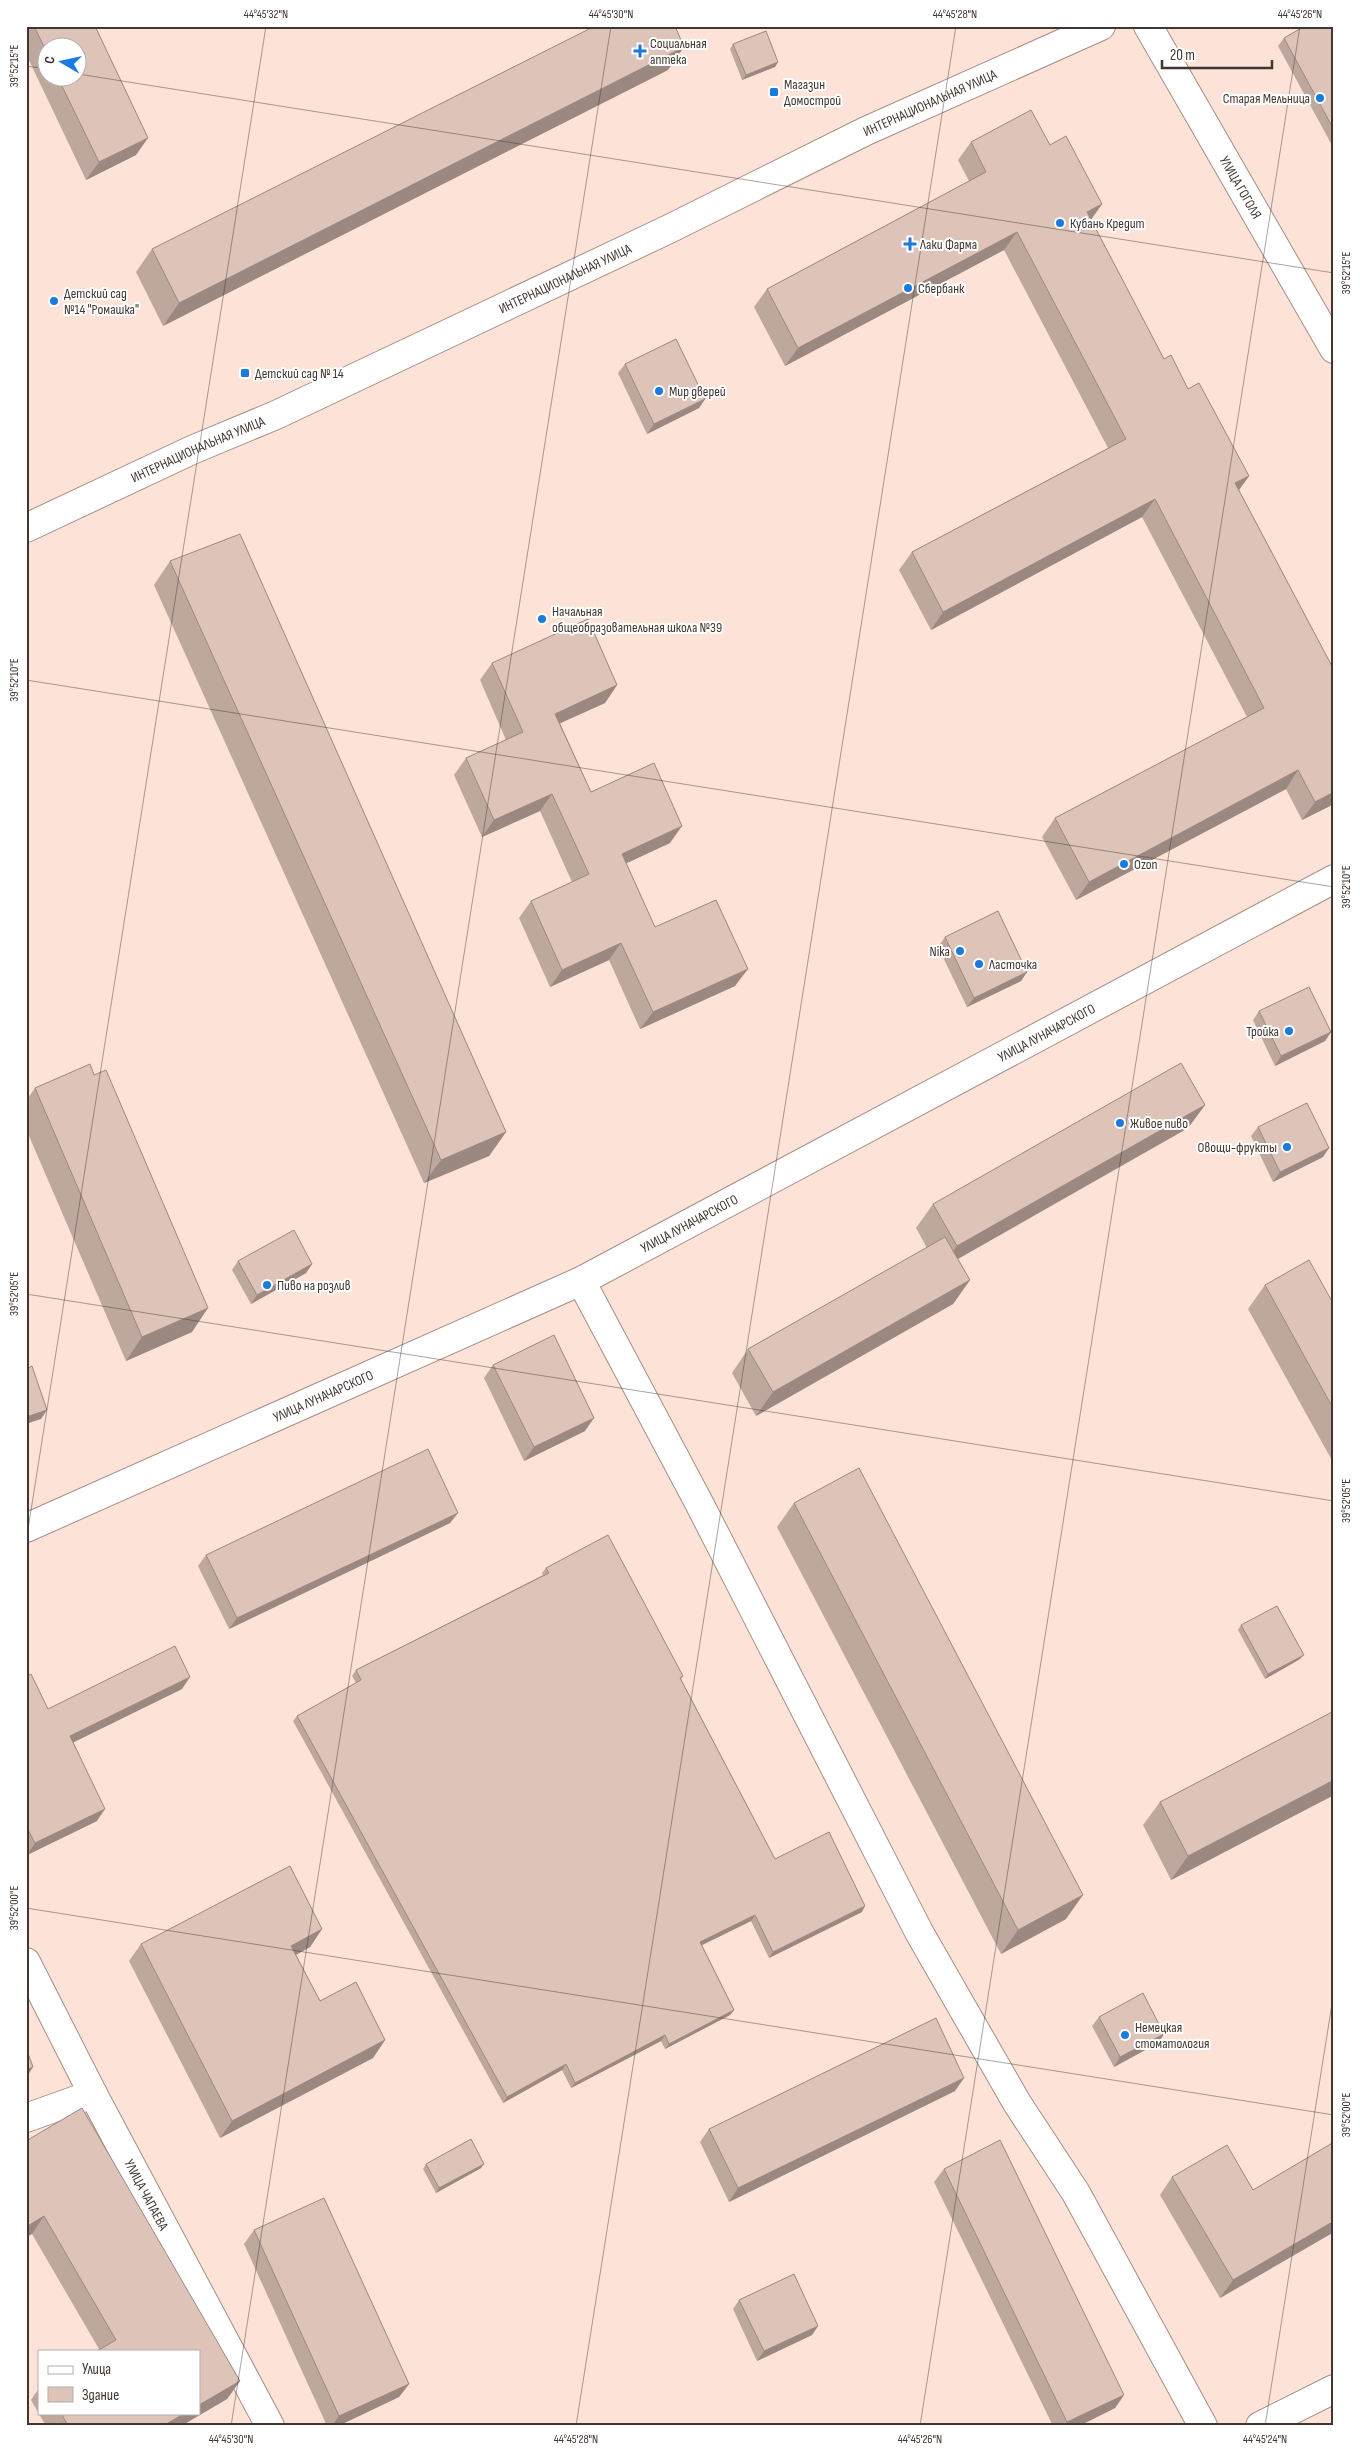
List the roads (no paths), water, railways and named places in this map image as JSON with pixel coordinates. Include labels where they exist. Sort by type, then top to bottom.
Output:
[{"type":"street","name":"ИНТЕРНАЦИОНАЛЬНАЯ УЛИЦА","points":[[26,528],[192,450],[276,415],[669,228],[866,131],[1101,26]]},
{"type":"street","name":"УЛИЦА ГОГОЛЯ","points":[[1148,26],[1334,349]]},
{"type":"street","name":"УЛИЦА ЛУНАЧАРСКОГО","points":[[26,1528],[581,1281],[1334,879]]},
{"type":"street","points":[[581,1281],[698,1501],[918,1932],[1017,2102],[1076,2193],[1203,2426]]},
{"type":"street","name":"УЛИЦА ЧАПАЕВА","points":[[26,1962],[93,2094],[270,2426]]},
{"type":"street","points":[[26,2118],[93,2094]]},
{"type":"street","points":[[1260,2426],[1334,2389]]},
{"type":"place","name":"Социальная аптека","points":[[640,51]]},
{"type":"place","name":"Магазин Домострой","points":[[774,92]]},
{"type":"place","name":"Старая Мельница","points":[[1320,98]]},
{"type":"place","name":"Кубань Кредит","points":[[1060,223]]},
{"type":"place","name":"Лаки Фарма","points":[[910,244]]},
{"type":"place","name":"Сбербанк","points":[[908,288]]},
{"type":"place","name":"Детский сад №14 \"Ромашка\"","points":[[54,301]]},
{"type":"place","name":"Детский сад № 14","points":[[245,373]]},
{"type":"place","name":"Мир дверей","points":[[659,391]]},
{"type":"place","name":"Начальная общеобразовательная школа №39","points":[[542,619]]},
{"type":"place","name":"Ozon","points":[[1124,864]]},
{"type":"place","name":"Nika","points":[[960,951]]},
{"type":"place","name":"Ласточка","points":[[979,964]]},
{"type":"place","name":"Тройка","points":[[1289,1031]]},
{"type":"place","name":"Живое пиво","points":[[1120,1123]]},
{"type":"place","name":"Овощи-фрукты","points":[[1287,1147]]},
{"type":"place","name":"Пиво на розлив","points":[[267,1285]]},
{"type":"place","name":"Немецкая стоматология","points":[[1125,2035]]}]
